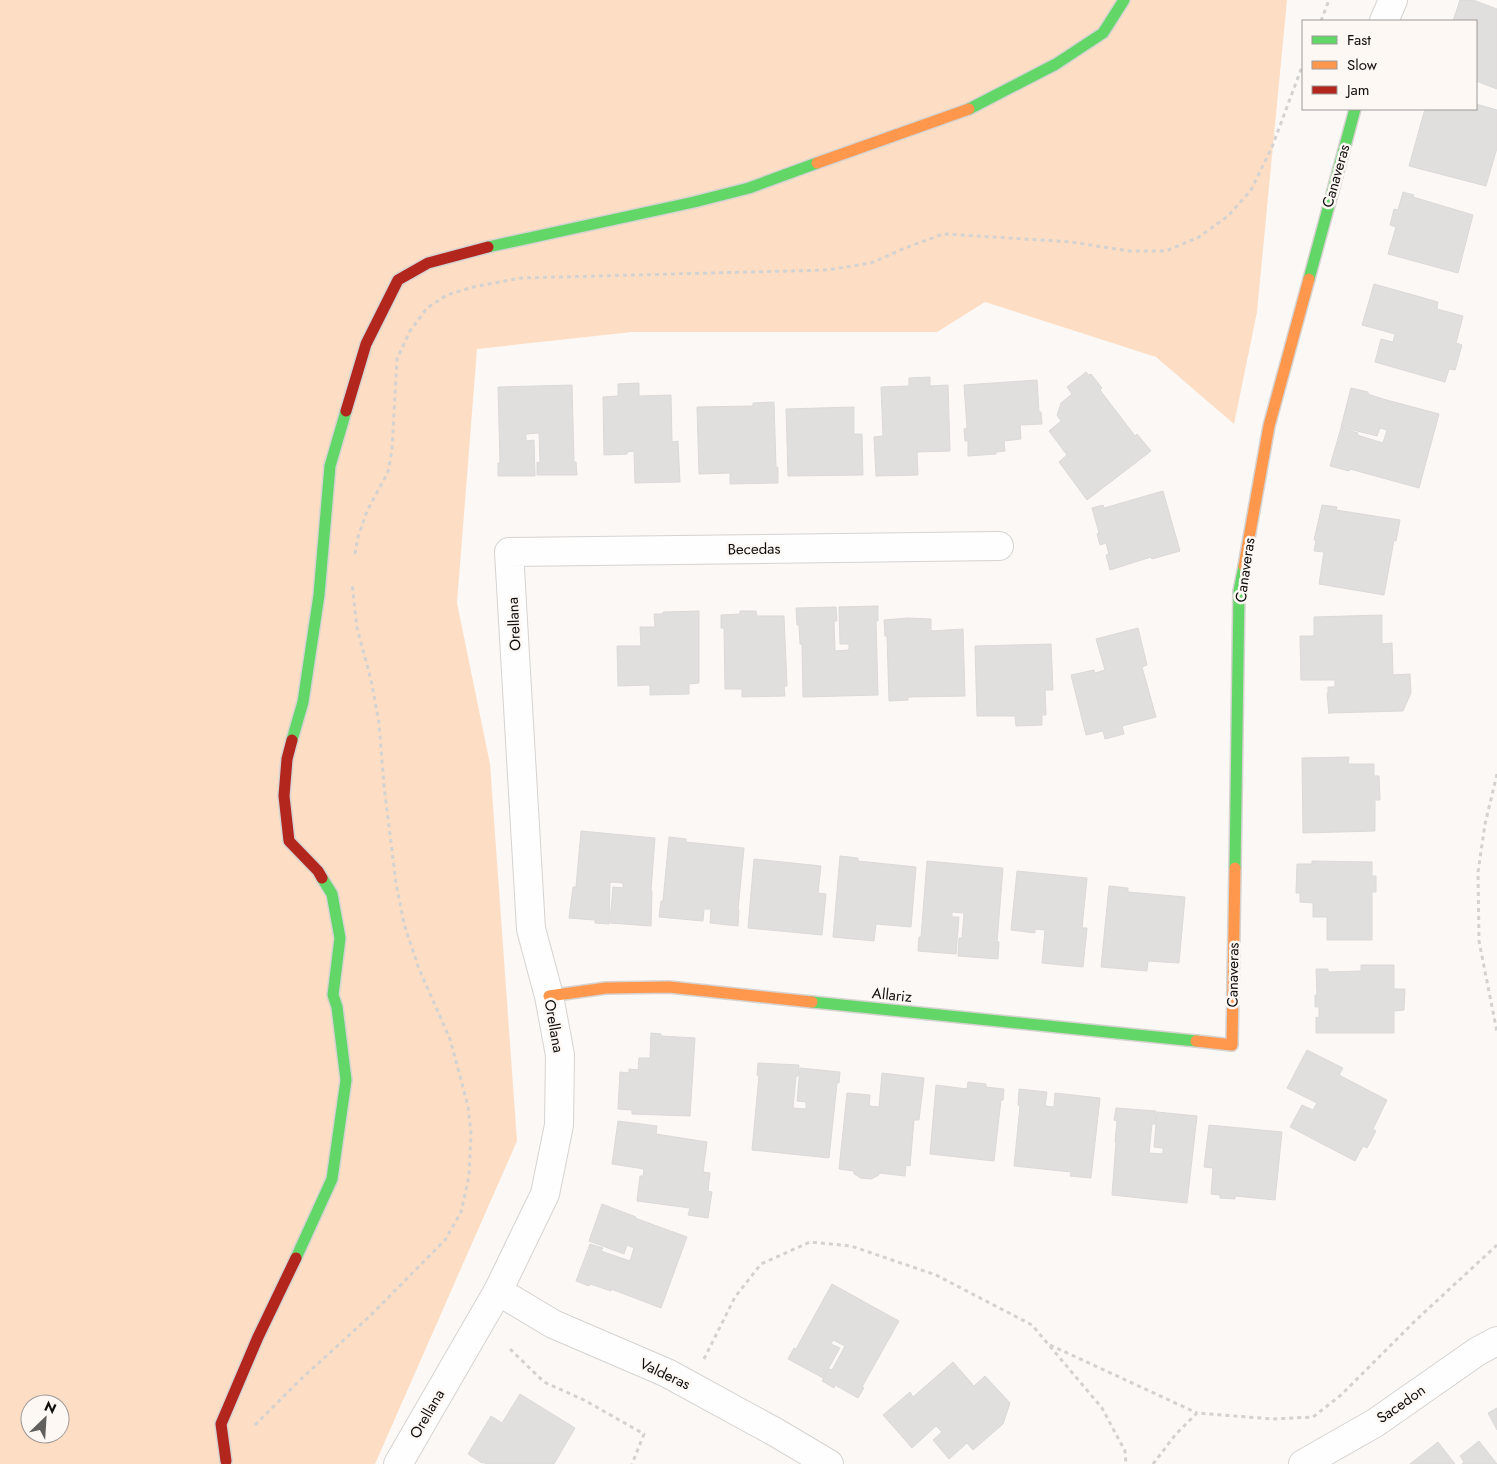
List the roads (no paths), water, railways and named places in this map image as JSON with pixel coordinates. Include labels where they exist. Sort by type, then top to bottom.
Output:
[{"type":"street","points":[[226,1461],[222,1447],[221,1424],[258,1337],[332,1179],[342,1114],[346,1080],[337,1008],[332,996],[340,938],[334,903],[332,894],[318,872],[290,842],[284,796],[287,759],[303,702],[319,595],[330,466],[366,344],[398,280],[428,263],[472,250],[685,204],[749,188],[977,106],[1056,64],[1103,33],[1124,0]]},
{"type":"street","points":[[1384,20],[1392,0]]},
{"type":"street","name":"Canaveras","points":[[1232,1045],[1239,591],[1268,426],[1355,110]]},
{"type":"street","name":"Becedas","points":[[510,552],[999,546]]},
{"type":"street","name":"Orellana","points":[[398,1464],[498,1291],[545,1194],[559,1125],[560,1055],[549,996],[531,929],[510,552]]},
{"type":"street","name":"Allariz","points":[[549,996],[606,988],[669,987],[1232,1045]]},
{"type":"street","name":"Valderas","points":[[498,1291],[553,1324],[667,1373],[830,1464]]},
{"type":"street","name":"Sacedon","points":[[1302,1464],[1375,1422],[1478,1351],[1497,1341]]}]
